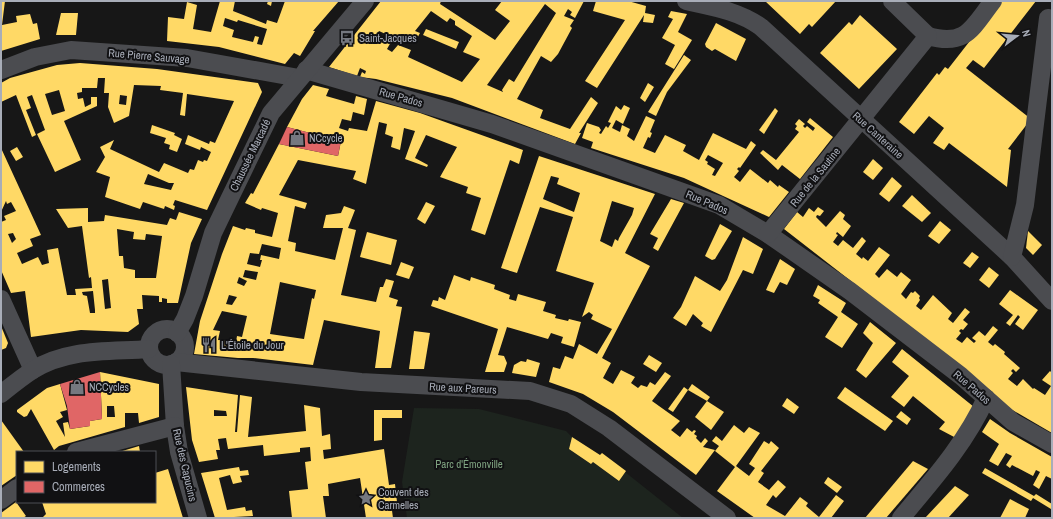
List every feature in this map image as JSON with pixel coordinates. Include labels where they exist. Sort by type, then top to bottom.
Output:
[{"type":"street","name":"Chaussée Marcadé","points":[[177,332],[192,302],[213,233],[271,113],[365,1]]},
{"type":"street","name":"Rue Canteraine","points":[[686,1],[726,10],[750,20],[1012,257],[1052,301]]},
{"type":"street","points":[[892,1],[928,36],[943,40],[968,34],[993,1]]},
{"type":"street","points":[[1012,257],[1025,206],[1048,18]]},
{"type":"street","name":"Rue de la Sautine","points":[[768,234],[928,36]]},
{"type":"street","name":"Rue Pierre Sauvage","points":[[1,70],[35,57],[71,50],[187,58],[303,74]]},
{"type":"street","name":"Rue Pados","points":[[303,74],[492,124],[719,205],[768,234],[850,291],[961,376],[1013,422],[1052,444]]},
{"type":"street","points":[[1,299],[33,370]]},
{"type":"street","points":[[166,329],[177,332],[181,336],[185,348],[181,358],[174,363],[159,363],[151,355],[149,349],[152,338],[160,330],[166,329]]},
{"type":"street","points":[[1,394],[33,370],[61,357],[76,354],[149,349]]},
{"type":"street","name":"Rue des Capucins","points":[[174,363],[175,426],[179,452],[198,518]]},
{"type":"street","name":"Rue aux Pareurs","points":[[174,363],[361,382],[530,391],[571,404],[609,428],[720,515]]},
{"type":"street","points":[[901,518],[944,467],[979,414],[986,398]]},
{"type":"street","points":[[80,451],[175,426]]},
{"type":"street","points":[[1,500],[16,489]]},
{"type":"green space","name":"Parc d'Émonville","points":[[414,408],[479,409],[566,431],[572,437],[569,449],[591,464],[593,462],[619,481],[625,472],[683,518],[407,518],[402,482]]},
{"type":"building: Logements","points":[[1,1],[5,1],[2,25],[17,22],[16,16],[30,14],[33,24],[37,23],[40,39],[1,51]]},
{"type":"building: Logements","points":[[220,1],[235,1],[233,11],[266,24],[267,20],[277,23],[285,1],[339,1],[313,31],[315,31],[300,56],[294,53],[285,64],[219,47],[167,41],[168,17],[184,19],[187,2],[197,5],[193,29],[211,32]],"holes":[[[225,18],[237,22],[238,20],[267,29],[262,45],[257,44],[259,37],[255,36],[253,42],[232,37],[234,30],[223,26]]]},
{"type":"building: Logements","points":[[268,1],[272,1],[271,6],[267,4]]},
{"type":"building: Logements","points":[[381,1],[441,1],[440,4],[495,40],[510,21],[495,10],[502,1],[584,1],[575,18],[570,15],[572,12],[568,9],[564,16],[574,20],[570,26],[572,28],[558,54],[551,62],[541,56],[517,99],[543,110],[540,118],[570,129],[591,97],[598,103],[579,133],[581,133],[575,144],[452,98],[376,79],[360,77],[362,72],[365,74],[366,71],[360,68],[357,76],[329,67]],"holes":[[[545,4],[556,13],[514,82],[509,79],[502,90],[503,92],[487,85]],[[431,11],[447,22],[450,18],[455,21],[455,25],[472,36],[463,52],[480,59],[462,82],[408,57],[411,50],[398,45],[392,52],[387,49],[391,42],[377,34],[379,31],[390,36],[391,34],[400,38],[401,35],[415,42],[420,33],[415,31]]]},
{"type":"building: Logements","points":[[596,1],[628,1],[646,6],[645,13],[655,15],[653,23],[643,22],[644,15],[597,88],[585,81],[625,20],[593,11]]},
{"type":"building: Logements","points":[[765,1],[836,1],[812,27],[809,24],[800,34]]},
{"type":"building: Logements","points":[[1001,1],[1036,1],[984,68],[973,60],[966,68],[1031,119],[1008,149],[1011,150],[1007,187],[949,143],[944,150],[933,143],[944,128],[929,116],[914,134],[899,122],[937,73],[939,75],[945,67],[948,69]]},
{"type":"building: Logements","points":[[671,11],[687,14],[678,32],[692,40],[674,69],[665,64],[675,45],[662,38],[673,19],[668,17]]},
{"type":"building: Logements","points":[[61,13],[78,13],[76,35],[56,35]]},
{"type":"building: Logements","points":[[860,15],[897,49],[859,89],[820,53],[849,22],[852,25]]},
{"type":"building: Logements","points":[[716,23],[746,39],[736,61],[715,49],[712,51],[706,47],[705,44]]},
{"type":"building: Logements","points":[[426,29],[459,42],[456,49],[423,35]]},
{"type":"building: Logements","points":[[684,55],[691,60],[667,92],[656,116],[648,112]]},
{"type":"building: Logements","points":[[80,63],[157,69],[258,83],[262,92],[207,210],[175,200],[173,205],[175,206],[174,210],[165,206],[164,209],[143,202],[140,209],[105,197],[110,177],[96,172],[105,157],[100,147],[114,140],[110,149],[159,172],[164,163],[188,173],[190,169],[194,170],[198,160],[203,162],[204,160],[207,161],[211,152],[201,147],[200,150],[185,144],[188,135],[209,144],[210,141],[215,143],[234,101],[187,94],[185,116],[180,115],[183,93],[160,90],[161,86],[134,85],[129,116],[114,123],[108,107],[109,93],[104,93],[105,78],[98,78],[97,88],[82,88],[82,92],[77,93],[78,99],[83,98],[85,107],[91,104],[91,97],[97,97],[97,106],[64,121],[81,160],[55,172],[37,134],[45,130],[32,95],[27,97],[31,108],[26,110],[36,135],[32,137],[16,95],[1,102],[1,83],[10,78],[57,65]],"holes":[[[59,90],[65,111],[52,115],[45,94]],[[120,95],[127,96],[126,105],[119,104]],[[148,174],[169,183],[174,183],[171,190],[144,184]]]},
{"type":"building: Logements","points":[[648,83],[654,87],[645,102],[640,98]]},
{"type":"building: Logements","points":[[313,85],[329,89],[326,96],[354,104],[356,96],[367,99],[364,115],[353,112],[351,121],[342,119],[339,128],[348,131],[349,128],[367,131],[376,101],[420,113],[523,150],[519,164],[510,160],[485,235],[471,230],[481,198],[466,193],[468,187],[440,177],[457,147],[426,135],[415,158],[428,165],[427,167],[405,159],[415,131],[404,128],[400,150],[391,147],[393,137],[385,134],[387,124],[379,122],[366,184],[353,179],[356,171],[298,160],[279,195],[307,203],[305,209],[295,206],[288,241],[296,243],[295,251],[335,260],[343,228],[323,228],[326,215],[341,213],[344,206],[355,210],[348,228],[356,230],[341,295],[376,302],[380,287],[383,287],[386,279],[394,281],[389,297],[398,300],[396,306],[402,307],[391,368],[375,368],[380,331],[324,320],[313,365],[253,358],[194,354],[200,321],[222,254],[233,226],[245,230],[246,228],[255,230],[255,233],[272,237],[278,213],[262,208],[261,210],[245,203],[251,193],[253,194],[279,144],[338,156],[341,141],[287,127],[302,99]],"holes":[[[262,244],[281,248],[279,259],[261,255],[260,260],[262,260],[260,267],[247,264],[250,253],[259,254]],[[245,270],[258,272],[256,280],[243,277]],[[239,277],[247,281],[244,286],[237,283]],[[280,282],[316,290],[314,299],[312,298],[304,339],[270,334]],[[229,295],[237,297],[232,305],[226,304]],[[222,311],[247,316],[242,337],[237,336],[236,342],[218,340],[220,331],[213,330]]]},
{"type":"building: Logements","points":[[624,105],[630,108],[623,124],[616,120],[612,128],[620,132],[622,125],[630,129],[627,136],[634,141],[646,116],[655,120],[650,132],[652,133],[650,138],[648,137],[643,148],[655,153],[665,135],[686,145],[683,151],[699,160],[713,133],[746,149],[751,141],[756,145],[740,168],[739,167],[737,169],[739,171],[734,177],[740,182],[750,169],[768,183],[770,180],[778,187],[779,185],[789,192],[769,217],[684,178],[591,148],[593,142],[582,138],[587,123],[599,127],[601,130],[599,133],[601,134],[606,126],[608,128],[611,123],[608,122],[616,106],[621,110]],"holes":[[[708,155],[723,163],[715,176],[712,175],[715,169],[707,164],[708,162],[705,160]]]},
{"type":"building: Logements","points":[[775,108],[778,111],[764,134],[759,130]]},
{"type":"building: Logements","points":[[810,118],[833,137],[800,179],[782,165],[778,170],[760,153],[763,150],[776,160],[799,132],[795,129],[797,126],[795,124],[799,119],[805,124],[803,126],[805,128],[807,126],[813,131],[815,128],[807,122]]},
{"type":"building: Logements","points":[[152,125],[175,133],[174,135],[182,139],[177,152],[169,149],[170,145],[164,143],[166,138],[150,133]]},
{"type":"building: Logements","points":[[17,147],[23,157],[16,161],[10,151]]},
{"type":"building: Logements","points":[[1,148],[41,235],[30,239],[33,246],[17,253],[22,264],[38,257],[42,265],[49,263],[47,250],[58,248],[67,295],[76,295],[75,289],[92,288],[91,277],[89,278],[82,226],[68,228],[56,209],[88,208],[88,222],[104,221],[105,215],[167,225],[170,218],[176,220],[179,212],[202,219],[191,243],[178,303],[167,303],[167,299],[162,298],[162,302],[159,302],[159,296],[142,295],[143,309],[137,309],[139,324],[128,332],[81,330],[31,337],[25,291],[11,293],[1,270],[1,222],[6,220],[4,216],[16,211],[11,202],[7,204],[6,201],[1,212]],"holes":[[[117,229],[134,232],[133,239],[145,240],[146,234],[162,236],[156,278],[135,278],[135,270],[124,268],[123,256],[119,256]],[[13,233],[16,239],[12,243],[8,234]],[[108,279],[111,308],[105,309],[102,280]],[[93,291],[95,313],[90,313],[87,296],[83,295],[82,292]]]},
{"type":"building: Logements","points":[[539,156],[655,194],[625,253],[650,266],[602,358],[611,363],[603,378],[613,384],[621,370],[635,377],[631,383],[638,388],[641,385],[647,387],[650,382],[655,385],[665,372],[671,376],[652,401],[680,421],[671,430],[680,437],[687,428],[692,432],[694,430],[696,431],[694,434],[697,436],[696,438],[701,443],[705,438],[708,441],[703,447],[715,450],[696,475],[613,412],[583,394],[549,382],[553,367],[560,369],[565,356],[573,359],[579,344],[597,354],[612,329],[591,319],[593,315],[589,312],[582,317],[594,283],[556,271],[573,217],[540,207],[517,273],[501,268]],"holes":[[[551,176],[559,178],[557,184],[580,193],[574,212],[543,199]],[[612,201],[634,208],[632,215],[618,241],[615,239],[612,247],[600,241]]]},
{"type":"building: Logements","points":[[873,159],[883,168],[873,180],[863,172]]},
{"type":"building: Logements","points":[[892,177],[902,186],[889,202],[879,194]]},
{"type":"building: Logements","points":[[912,195],[931,213],[922,222],[902,206]]},
{"type":"building: Logements","points":[[671,199],[684,203],[658,251],[653,248],[658,238],[650,234]]},
{"type":"building: Logements","points":[[426,202],[435,206],[425,224],[417,219]]},
{"type":"building: Logements","points":[[818,207],[824,211],[820,216],[817,215],[816,217],[826,227],[840,211],[845,215],[843,219],[851,226],[843,237],[837,232],[836,234],[838,235],[833,242],[838,246],[843,240],[853,248],[862,237],[866,241],[856,254],[862,259],[863,257],[868,261],[879,247],[890,255],[875,274],[879,278],[887,269],[897,277],[901,272],[911,280],[901,294],[906,299],[911,292],[913,293],[915,291],[920,296],[920,300],[916,306],[921,310],[933,295],[952,313],[948,319],[953,323],[965,308],[970,312],[963,320],[968,324],[963,330],[961,329],[959,331],[961,333],[956,339],[962,343],[967,337],[974,343],[976,341],[972,338],[979,331],[985,336],[993,326],[998,330],[988,342],[993,346],[995,344],[1005,352],[1004,354],[1020,368],[1016,372],[1013,369],[1011,371],[1013,373],[1008,379],[1017,386],[1023,379],[1033,389],[1034,388],[1045,395],[1051,386],[1042,380],[1050,371],[1052,373],[1052,433],[1002,404],[878,302],[784,229],[797,212],[803,217],[809,208],[814,212]]},
{"type":"building: Logements","points":[[940,221],[951,230],[939,244],[928,236]]},
{"type":"building: Logements","points":[[720,224],[732,231],[715,259],[712,260],[705,256]]},
{"type":"building: Logements","points":[[1028,231],[1042,245],[1033,255],[1026,248]]},
{"type":"building: Logements","points":[[367,232],[397,240],[391,265],[360,257]]},
{"type":"building: Logements","points":[[743,237],[763,249],[753,274],[743,270],[711,332],[701,326],[703,323],[693,314],[686,326],[673,318],[681,307],[695,276],[720,291],[727,280]]},
{"type":"building: Logements","points":[[972,252],[979,257],[970,268],[963,263]]},
{"type":"building: Logements","points":[[780,259],[795,269],[787,285],[780,282],[774,293],[766,290]]},
{"type":"building: Logements","points":[[401,262],[414,267],[409,279],[396,275]]},
{"type":"building: Logements","points":[[989,267],[999,275],[989,288],[979,280]]},
{"type":"building: Logements","points":[[454,275],[470,281],[471,277],[495,285],[494,289],[510,295],[509,299],[516,301],[518,294],[546,302],[543,311],[556,315],[555,318],[581,322],[574,347],[561,343],[563,337],[551,333],[548,339],[507,327],[498,355],[504,356],[507,363],[504,372],[485,372],[498,329],[431,306],[433,300],[438,301],[439,297],[445,300]]},
{"type":"building: Logements","points":[[818,285],[846,303],[841,312],[858,324],[842,348],[825,337],[838,317],[818,303],[820,300],[813,296]]},
{"type":"building: Logements","points":[[1010,290],[1038,310],[1023,330],[1015,324],[1020,317],[1018,315],[1010,326],[1006,323],[1013,315],[999,304]]},
{"type":"building: Logements","points":[[870,322],[896,343],[866,378],[856,370],[873,343],[863,333]]},
{"type":"building: Logements","points":[[1,326],[8,343],[6,348],[1,350]]},
{"type":"building: Logements","points":[[414,331],[430,333],[424,369],[409,369]]},
{"type":"building: Logements","points":[[902,349],[974,407],[956,438],[939,429],[945,422],[913,396],[904,407],[891,397],[909,376],[892,362]]},
{"type":"building: Logements","points":[[649,355],[662,363],[656,372],[643,364]]},
{"type":"building: Logements","points":[[527,359],[540,363],[536,377],[512,373],[514,365],[521,361],[526,362]]},
{"type":"building: Logements","points":[[100,372],[159,384],[159,417],[139,423],[138,413],[125,413],[125,427],[59,446],[54,450],[31,409],[27,416],[24,417],[17,412],[17,410],[47,388],[60,384],[67,410],[60,412],[63,417],[56,421],[65,437],[63,423],[68,422],[70,429],[90,426],[90,421],[102,419]],"holes":[[[107,406],[114,406],[115,417],[107,417]]]},
{"type":"building: Logements","points":[[692,384],[710,397],[707,401],[688,390]]},
{"type":"building: Logements","points":[[186,387],[238,395],[235,432],[237,432],[240,395],[252,397],[248,437],[306,431],[304,405],[320,408],[322,436],[330,434],[331,449],[323,450],[324,459],[384,449],[389,485],[395,484],[397,502],[391,503],[393,518],[366,518],[360,478],[328,484],[329,496],[323,496],[326,518],[292,518],[289,491],[308,489],[305,462],[311,461],[310,447],[300,448],[300,452],[264,456],[263,445],[228,449],[226,438],[218,439],[220,450],[216,450],[218,459],[199,462],[192,440]],"holes":[[[214,410],[226,411],[227,416],[214,416]]]},
{"type":"building: Logements","points":[[684,387],[688,390],[673,412],[668,409]]},
{"type":"building: Logements","points":[[845,387],[893,421],[885,431],[837,398]]},
{"type":"building: Logements","points":[[787,398],[799,407],[794,414],[782,406]]},
{"type":"building: Logements","points":[[707,401],[724,412],[711,430],[695,417]]},
{"type":"building: Logements","points":[[374,410],[402,410],[402,418],[382,418],[382,440],[374,441]]},
{"type":"building: Logements","points":[[901,411],[911,419],[907,425],[896,417]]},
{"type":"building: Logements","points":[[990,419],[1010,433],[1052,457],[1052,479],[1046,476],[1039,489],[1033,485],[1040,472],[1036,470],[1033,476],[1012,465],[1010,468],[1006,465],[1012,456],[1006,453],[998,466],[989,461],[999,444],[982,432]]},
{"type":"building: Logements","points":[[1,420],[23,451],[16,451],[16,476],[1,486]]},
{"type":"building: Logements","points":[[734,425],[744,433],[749,427],[760,433],[736,466],[749,476],[755,468],[749,464],[764,441],[769,444],[771,441],[779,448],[761,471],[764,473],[758,482],[769,490],[778,480],[786,487],[776,498],[773,495],[766,505],[785,516],[800,497],[808,503],[806,506],[819,517],[836,495],[844,501],[831,518],[755,518],[717,491],[735,467],[715,451],[719,446],[712,441],[716,436],[722,441]]},
{"type":"building: Logements","points":[[572,437],[600,455],[602,453],[626,471],[619,481],[593,462],[591,464],[569,449]]},
{"type":"building: Logements","points":[[139,446],[140,451],[122,451]]},
{"type":"building: Logements","points":[[913,461],[928,469],[886,518],[865,518]]},
{"type":"building: Logements","points":[[239,467],[240,471],[248,470],[249,475],[240,476],[242,482],[233,484],[230,475],[219,478],[227,510],[245,507],[246,511],[252,510],[253,516],[215,518],[201,473]]},
{"type":"building: Logements","points":[[985,468],[1034,496],[1036,494],[1052,504],[1051,509],[1033,498],[1031,501],[982,473]]},
{"type":"building: Logements","points":[[168,469],[183,518],[42,518],[46,514],[42,503],[156,503],[156,473]]},
{"type":"building: Logements","points":[[828,477],[842,487],[837,493],[824,483]]},
{"type":"building: Logements","points":[[955,486],[969,495],[948,518],[925,518]]},
{"type":"building: Logements","points":[[1010,499],[1029,509],[1025,518],[1000,518]]},
{"type":"building: Logements","points":[[16,502],[26,516],[23,518],[1,518],[1,513]]},
{"type":"building: Commerces","points":[[287,127],[341,141],[338,156],[279,144]]},
{"type":"building: Commerces","points":[[100,372],[102,419],[90,421],[90,426],[70,429],[67,406],[60,384]]},
{"type":"place","name":"Saint-Jacques","points":[[347,38]]},
{"type":"place","name":"NCcycle","points":[[297,138]]},
{"type":"place","name":"L'Étoile du Jour","points":[[209,345]]},
{"type":"place","name":"NCCycles","points":[[77,387]]},
{"type":"place","name":"Couvent des Carmelles","points":[[366,498]]}]
